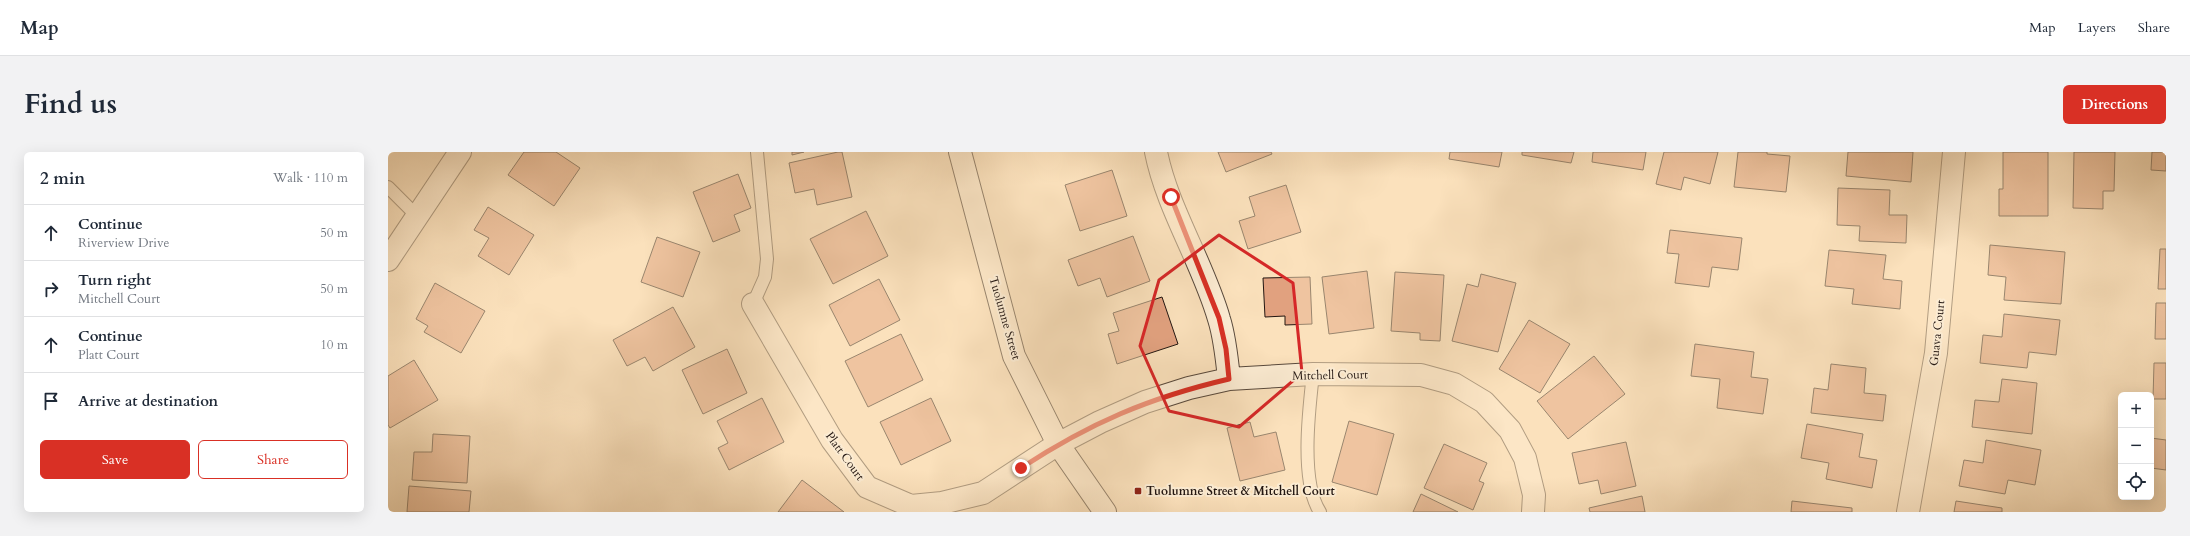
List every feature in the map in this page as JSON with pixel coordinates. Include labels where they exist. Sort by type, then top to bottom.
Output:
[{"type":"street","points":[[388,260],[460,152]]},
{"type":"street","name":"Tuolumne Street","points":[[960,152],[1014,356],[1058,444],[1105,512]]},
{"type":"street","points":[[1156,152],[1171,197],[1219,318],[1226,349],[1229,379]]},
{"type":"street","name":"Guava Court","points":[[1908,512],[1936,353],[1954,152]]},
{"type":"street","name":"Platt Court","points":[[753,304],[832,440],[867,487],[911,506],[942,503],[983,494],[1058,444]]},
{"type":"street","name":"Mitchell Court","points":[[1058,444],[1100,422],[1146,402],[1189,388],[1229,379],[1313,374],[1421,375],[1454,384],[1484,402],[1510,430],[1525,458],[1534,495],[1533,512]]},
{"type":"lane","points":[[753,304],[765,277],[767,259],[757,152]]},
{"type":"lane","points":[[388,187],[417,216]]},
{"type":"lane","points":[[1313,374],[1308,437],[1309,474],[1312,496],[1320,512]]},
{"type":"highlighted area","points":[[1219,235],[1293,283],[1302,373],[1239,427],[1169,411],[1140,346],[1159,280]]},
{"type":"building","points":[[524,152],[556,152],[580,168],[554,206],[508,175]]},
{"type":"building","points":[[792,152],[804,152],[792,155]]},
{"type":"building","points":[[842,152],[852,197],[817,205],[814,189],[795,193],[789,163]]},
{"type":"building","points":[[1218,152],[1271,152],[1272,154],[1226,172]]},
{"type":"building","points":[[1450,152],[1502,152],[1499,167],[1449,159]]},
{"type":"building","points":[[1522,152],[1574,152],[1571,163],[1522,155]]},
{"type":"building","points":[[1593,152],[1646,152],[1643,170],[1592,162]]},
{"type":"building","points":[[1664,152],[1718,152],[1710,184],[1684,177],[1681,190],[1656,184]]},
{"type":"building","points":[[1738,152],[1767,152],[1767,154],[1790,156],[1786,192],[1734,187]]},
{"type":"building","points":[[1848,152],[1913,152],[1911,182],[1846,176]]},
{"type":"building","points":[[2003,152],[2048,152],[2048,216],[1999,216],[1999,189],[2003,189]]},
{"type":"building","points":[[2074,152],[2115,152],[2114,191],[2103,191],[2103,209],[2073,208]]},
{"type":"building","points":[[2152,152],[2166,152],[2166,171],[2151,170]]},
{"type":"building","points":[[1112,170],[1127,216],[1080,231],[1065,185]]},
{"type":"building","points":[[738,174],[751,208],[734,215],[740,231],[713,242],[693,192]]},
{"type":"building","points":[[1286,185],[1301,232],[1248,249],[1239,221],[1255,216],[1249,197]]},
{"type":"building","points":[[1838,188],[1890,190],[1889,215],[1907,215],[1906,243],[1859,241],[1860,226],[1837,225]]},
{"type":"building","points":[[488,207],[534,235],[509,275],[478,256],[489,238],[474,230]]},
{"type":"building","points":[[866,211],[888,256],[833,284],[810,239]]},
{"type":"building","points":[[1670,230],[1742,238],[1738,270],[1712,267],[1709,287],[1675,283],[1679,254],[1667,253]]},
{"type":"building","points":[[1133,236],[1150,281],[1107,297],[1100,278],[1078,286],[1068,260]]},
{"type":"building","points":[[657,237],[700,252],[683,297],[641,282]]},
{"type":"building","points":[[1990,245],[2065,252],[2061,304],[2004,300],[2006,277],[1988,275]]},
{"type":"building","points":[[2160,249],[2166,249],[2166,289],[2158,289]]},
{"type":"building","points":[[1829,250],[1886,255],[1883,279],[1902,281],[1900,309],[1852,304],[1854,289],[1825,286]]},
{"type":"building","points":[[1367,271],[1374,328],[1329,334],[1322,277]]},
{"type":"building","points":[[1395,272],[1444,275],[1440,341],[1420,340],[1420,333],[1391,331]]},
{"type":"building","points":[[1481,274],[1516,283],[1498,352],[1452,341],[1467,284],[1478,287]]},
{"type":"building","points":[[1310,277],[1312,324],[1285,325],[1285,316],[1265,317],[1263,278]]},
{"type":"building","points":[[879,279],[900,320],[850,346],[829,305]]},
{"type":"building","points":[[435,283],[485,311],[461,353],[424,332],[428,326],[416,319]]},
{"type":"building","points":[[1162,297],[1178,344],[1117,364],[1108,334],[1119,331],[1113,313]]},
{"type":"building","points":[[2156,303],[2166,303],[2166,339],[2155,339]]},
{"type":"building","points":[[673,307],[695,347],[653,371],[645,357],[627,366],[613,340]]},
{"type":"building","points":[[2004,314],[2060,320],[2056,355],[2029,352],[2027,368],[1980,363],[1983,335],[2002,337]]},
{"type":"building","points":[[1529,320],[1570,344],[1540,393],[1499,369]]},
{"type":"building","points":[[901,334],[923,380],[868,407],[845,361]]},
{"type":"building","points":[[1695,344],[1754,352],[1751,377],[1768,379],[1763,414],[1717,408],[1720,379],[1691,376]]},
{"type":"building","points":[[727,349],[747,393],[703,414],[682,370]]},
{"type":"building","points":[[1594,356],[1625,394],[1568,439],[1537,401]]},
{"type":"building","points":[[414,360],[438,400],[390,428],[388,425],[388,376]]},
{"type":"building","points":[[2154,363],[2166,363],[2166,399],[2154,399]]},
{"type":"building","points":[[1831,364],[1866,368],[1864,393],[1886,395],[1883,421],[1811,413],[1814,388],[1828,390]]},
{"type":"building","points":[[2002,379],[2037,383],[2032,434],[1972,427],[1975,400],[1999,402]]},
{"type":"building","points":[[762,398],[784,442],[729,470],[718,448],[728,443],[717,421]]},
{"type":"building","points":[[931,398],[951,441],[901,465],[880,422]]},
{"type":"building","points":[[1349,421],[1394,434],[1377,495],[1332,482]]},
{"type":"building","points":[[1250,422],[1254,437],[1276,432],[1285,470],[1240,481],[1227,428]]},
{"type":"building","points":[[1807,424],[1863,434],[1859,457],[1877,460],[1872,488],[1826,479],[1829,463],[1801,458]]},
{"type":"building","points":[[433,434],[470,436],[467,483],[412,480],[414,452],[432,452]]},
{"type":"building","points":[[2154,438],[2166,440],[2166,470],[2154,468]]},
{"type":"building","points":[[1986,440],[2041,450],[2035,485],[2008,480],[2005,494],[1959,486],[1964,460],[1983,463]]},
{"type":"building","points":[[1626,442],[1636,486],[1601,494],[1598,480],[1579,484],[1572,453]]},
{"type":"building","points":[[1444,444],[1487,463],[1479,481],[1484,483],[1473,510],[1424,488]]},
{"type":"building","points":[[802,480],[844,512],[778,512]]},
{"type":"building","points":[[409,486],[471,491],[469,512],[407,512]]},
{"type":"building","points":[[1421,494],[1458,512],[1413,512]]},
{"type":"building","points":[[1642,496],[1645,512],[1590,512],[1589,508]]},
{"type":"building","points":[[1792,501],[1852,508],[1852,512],[1791,512]]},
{"type":"building","points":[[1956,501],[2002,508],[2002,512],[1954,512]]},
{"type":"place","name":"Tuolumne Street & Mitchell Court","points":[[1138,491]]},
{"type":"route","points":[[1021,468],[1058,444],[1100,422],[1146,402],[1189,388],[1229,379],[1226,349],[1219,318],[1171,197]]}]
